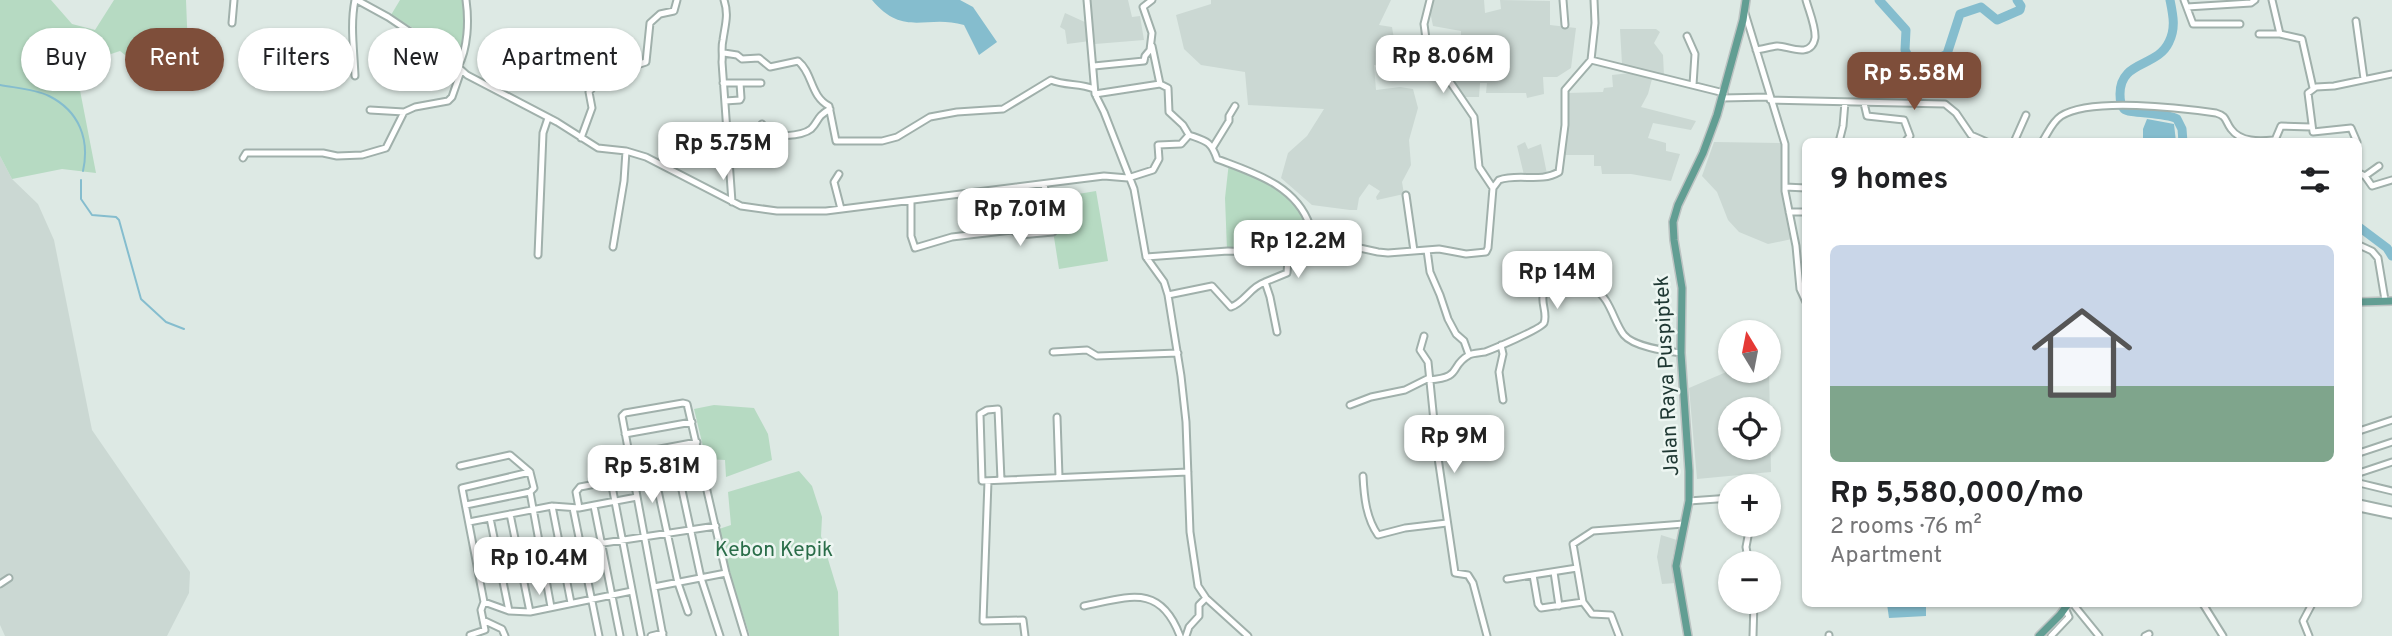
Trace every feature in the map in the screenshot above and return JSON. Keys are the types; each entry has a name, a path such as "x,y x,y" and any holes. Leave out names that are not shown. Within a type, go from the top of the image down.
{"main road":[{"name":"Jalan Raya Puspiptek","path":"1688,636 1676,566 1689,501 1681,353 1682,288 1673,222 1678,205 1706,146 1723,95 1746,0"},
{"path":"2362,302 2388,300"},
{"path":"2040,636 2050,634 2068,607"}],"street":[{"path":"232,23 234,0"},
{"path":"355,76 351,22 356,0 403,28"},
{"path":"463,52 468,17 466,0"},
{"path":"581,138 592,108 589,92 602,75 646,62 650,23 660,14 674,11 677,0"},
{"path":"724,0 728,21 723,38 722,62 732,202"},
{"path":"1087,0 1094,92 1138,205 1146,257 1164,282 1168,295 1186,422 1195,570 1199,586 1206,598 1248,636"},
{"path":"1094,66 1144,61 1152,33 1143,7 1153,0"},
{"path":"1430,0 1424,24 1426,39 1423,54 1443,71 1474,117 1479,167 1493,188"},
{"path":"1563,0 1565,24"},
{"path":"724,53 742,58 759,58 769,67 798,61 804,66 820,102 830,106 836,141 866,142 897,137 930,117 1003,109 1051,80 1062,85 1085,85 1094,92 1160,84 1168,88 1169,112 1189,135 1200,137 1213,147 1217,159 1262,176 1292,195 1310,226 1332,242 1388,253 1439,249 1482,254 1488,251 1493,188 1499,180 1507,177 1543,178 1559,172 1565,125 1565,89 1591,60 1594,0"},
{"path":"1756,50 1781,46 1793,51 1812,44 1815,36 1806,0"},
{"path":"2184,0 2195,25 2240,24"},
{"path":"2187,7 2251,3 2255,0"},
{"path":"2272,0 2280,34"},
{"path":"1745,13 1785,144 1785,187 1802,282"},
{"path":"2356,21 2364,79"},
{"path":"2259,34 2280,34 2301,39 2313,88"},
{"path":"1686,36 1695,54 1693,85"},
{"path":"1151,44 1160,84"},
{"path":"1591,60 1723,95 1864,103 1945,104 1956,113 1971,135 1978,138"},
{"path":"463,71 598,148 626,151 646,157 741,206 777,211 841,209 911,202 1104,176 1128,178 1153,170 1158,159 1158,145 1181,144 1189,135"},
{"path":"2315,138 2308,93 2313,88 2392,74"},
{"path":"723,83 761,83"},
{"path":"725,101 740,100 740,83"},
{"path":"370,110 404,112 415,107 448,101 454,91"},
{"path":"1840,138 1845,102"},
{"path":"1864,103 1867,116 1904,120 1910,135 1908,138"},
{"path":"2044,138 2055,121 2065,114 2116,105 2216,113 2225,117 2237,135 2244,138"},
{"path":"1213,147 1235,106"},
{"path":"761,134 775,138 804,133 812,128 821,114 830,109"},
{"path":"243,158 246,153 323,153 337,156 377,152 386,148 404,112"},
{"path":"2016,138 2026,115"},
{"path":"538,255 543,133 548,118"},
{"path":"727,134 747,135 755,139 761,134 762,124"},
{"path":"2276,138 2281,126 2312,129 2351,128 2355,138"},
{"path":"613,247 626,151"},
{"path":"2379,166 2362,175 2372,186 2392,180"},
{"path":"839,174 834,182 841,209"},
{"path":"911,202 911,236 915,248 951,237 980,236 1013,230 1020,235 1052,232 1044,184"},
{"path":"1785,187 1802,188"},
{"path":"1406,195 1414,251"},
{"path":"1789,212 1802,212"},
{"path":"1146,257 1228,251 1264,254 1280,251 1310,226"},
{"path":"1168,295 1205,285 1212,286 1231,307 1239,304 1256,285 1287,273 1289,246"},
{"path":"1796,246 1802,246"},
{"path":"2362,247 2378,258 2388,300"},
{"path":"1427,250 1432,279 1438,288 1448,320 1464,341 1469,355"},
{"path":"1265,282 1277,332"},
{"path":"1350,405 1371,397 1405,390 1429,379 1453,375 1469,355 1488,351 1542,325 1545,319 1543,297 1547,288 1586,287 1600,293 1628,338 1660,350 1681,353"},
{"path":"1424,336 1420,349 1428,362 1455,573 1468,575 1473,583 1487,636"},
{"path":"1501,345 1503,354 1499,372 1503,400"},
{"path":"1053,352 1087,350 1097,356 1178,353"},
{"path":"651,636 663,635 622,419 625,413 683,403 687,404 692,422 726,573 745,636"},
{"path":"1001,480 998,409 987,410 980,414 982,481 1188,472"},
{"path":"1057,417 1059,477"},
{"path":"2362,430 2392,420"},
{"path":"625,434 692,422"},
{"path":"628,455 697,442"},
{"path":"2362,452 2392,442"},
{"path":"460,466 510,455 530,472 534,488 530,492 466,505"},
{"path":"2362,472 2392,462"},
{"path":"600,636 580,548 576,508 578,488 654,471 701,464"},
{"path":"677,467 701,578 720,636"},
{"path":"654,471 678,583 688,612"},
{"path":"470,635 483,632 481,610 484,602 462,490 467,486 530,472"},
{"path":"1363,476 1364,500 1378,535 1447,523"},
{"path":"611,481 641,636"},
{"path":"988,481 983,621 1023,620 1024,636"},
{"path":"2362,484 2384,489 2392,488"},
{"path":"530,492 551,607"},
{"path":"469,522 552,506 576,508 637,497"},
{"path":"1689,501 1718,499"},
{"path":"552,506 571,603"},
{"path":"594,506 620,636"},
{"path":"2362,507 2392,512"},
{"path":"510,514 530,612"},
{"path":"490,518 509,611"},
{"path":"1619,636 1611,615 1592,614 1583,602 1573,544 1593,531 1684,524"},
{"path":"478,562 716,526"},
{"path":"1507,579 1577,568"},
{"path":"1554,572 1559,606"},
{"path":"654,587 726,573"},
{"path":"1533,575 1539,607 1583,602"},
{"path":"0,584 9,578"},
{"path":"484,602 509,611 530,612 632,591"},
{"path":"1084,606 1135,596 1144,597 1167,611 1180,636"},
{"path":"1186,636 1199,616 1199,605 1206,598"},
{"path":"2071,607 2099,636"},
{"path":"2205,607 2223,636"},
{"path":"2300,636 2308,634 2303,621 2310,607"},
{"path":"1753,636 1754,614"},
{"path":"483,620 502,629 505,636"}],"shaded area":[{"path":"1090,0 1128,0 1132,17 1140,16 1144,40 1095,44"},
{"path":"1211,0 1391,0 1379,25 1392,27 1395,45 1402,53 1399,66 1374,65 1376,90 1400,87 1413,89 1418,108 1409,140 1411,165 1402,182 1404,194 1377,200 1380,191 1369,184 1359,198 1357,210 1350,210 1312,205 1281,178 1288,153 1307,136 1324,109 1248,105 1245,72 1201,65 1184,49 1176,15 1211,4"},
{"path":"1432,0 1484,0 1485,13 1501,9 1500,0 1550,1 1550,25 1576,28 1571,68 1557,77 1543,77 1544,94 1527,98 1526,93 1486,93 1487,83 1480,83 1479,97 1463,97 1449,77 1458,72 1459,61 1480,63 1481,54 1461,44 1461,31 1433,26 1430,11"},
{"path":"1065,13 1087,23 1090,41 1067,44 1065,30 1060,27"},
{"path":"1620,29 1656,29 1660,32 1654,43 1663,55 1664,76 1622,64"},
{"path":"1630,73 1652,79 1641,107 1696,121 1691,130 1653,123 1648,138 1666,143 1666,151 1680,154 1671,181 1631,174 1602,174 1601,166 1594,166 1594,155 1565,155 1567,93 1603,92 1604,88 1613,87 1612,75"},
{"path":"1525,142 1528,149 1541,144 1547,174 1524,175 1517,146"},
{"path":"1714,142 1783,143 1792,239 1768,244 1739,232 1728,220 1717,192 1702,176"},
{"path":"0,156 12,179 38,204 54,240 92,430 190,572 189,593 167,636 5,636 0,625"},
{"path":"1718,376 1718,383 1769,383 1770,397 1718,397 1718,460 1771,460 1771,472 1718,474 1718,477 1697,479 1689,388"},
{"path":"1661,535 1677,540 1672,559 1676,583 1662,584 1657,557"}],"green space":[{"path":"0,0 51,0 72,24 87,28 21,28 21,91 80,91 96,173 62,169 12,179 0,156"},
{"path":"114,0 186,0 187,28 125,28 125,55 120,51 111,54 111,28 96,28"},
{"path":"400,0 463,0 464,23 463,39 463,28 413,28 391,15"},
{"path":"1229,162 1265,175 1300,200 1309,221 1294,241 1263,251 1227,250 1225,198"},
{"path":"1096,191 1108,261 1059,269 1048,199"},
{"path":"714,405 754,408 768,434 772,460 726,477 725,460 706,459 694,409"},
{"name":"Kebon Kepik","path":"799,471 812,486 822,517 821,536 838,592 839,636 750,636 729,572 719,529 731,525 728,492"}],"water":[{"path":"872,0 960,0 973,7 997,42 979,55 964,25 950,22 905,22 884,12"},
{"path":"2147,119 2174,124 2176,138 2143,138"},
{"path":"1887,607 1926,607 1926,616 1889,618"}],"waterway":[{"path":"1879,0 1906,30 1905,50 1909,58 1933,61 1947,54 1960,14 1981,7 1997,20 2020,10 2021,6 2017,0"},
{"path":"2170,0 2173,27 2169,42 2156,56 2126,75 2120,98 2127,111 2177,119 2183,138"},
{"path":"0,85 44,94 68,110 75,118 83,137 83,171"},
{"path":"81,180 81,199 92,215 116,217 119,220 141,299 166,322 184,329"},
{"path":"2362,229 2387,248 2392,256"}]}
